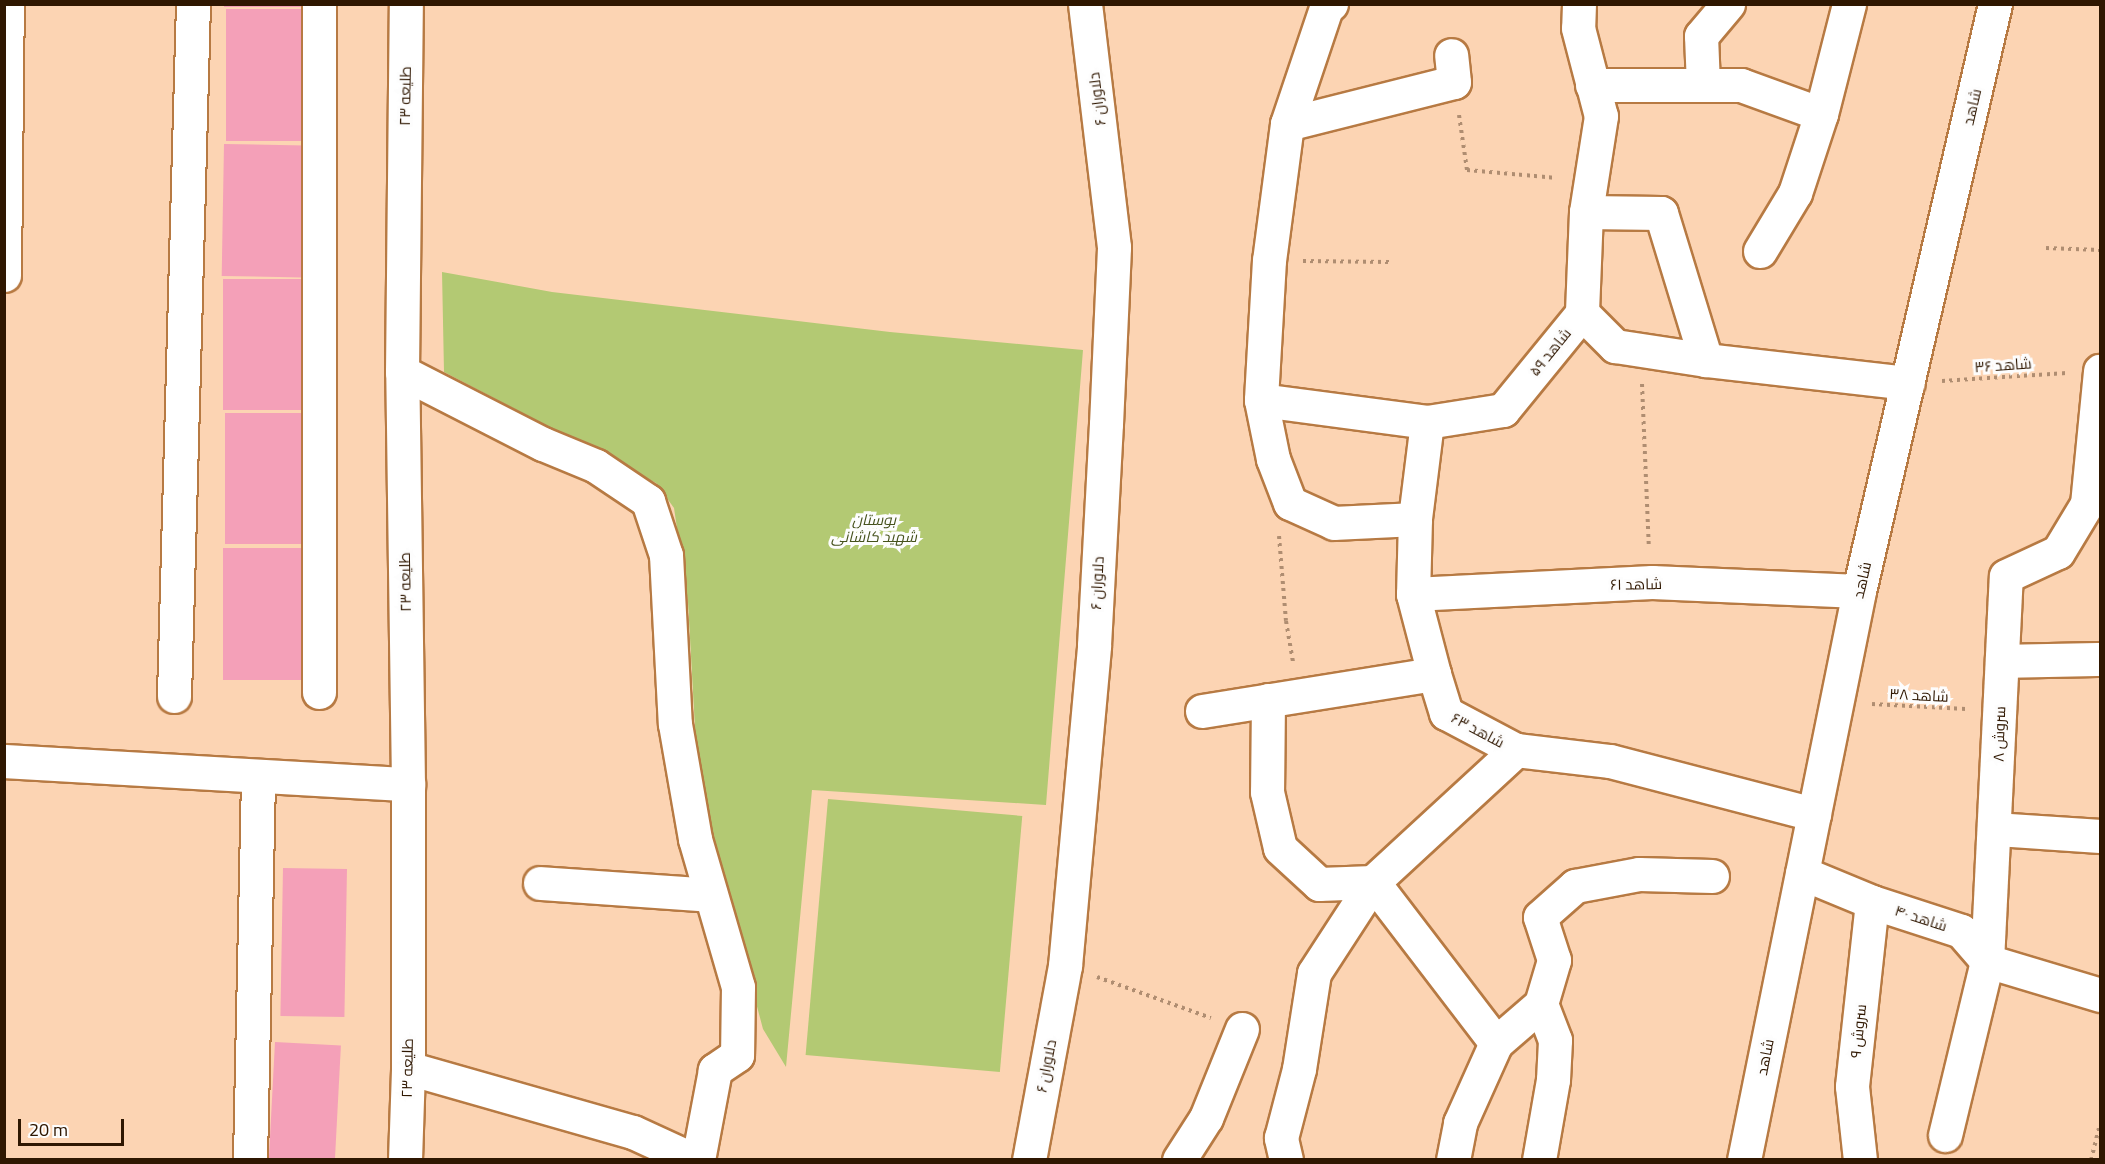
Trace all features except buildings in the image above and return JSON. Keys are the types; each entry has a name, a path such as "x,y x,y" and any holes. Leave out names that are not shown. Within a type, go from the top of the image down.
{"street":[{"path":"4,275 7,4"},
{"path":"174,696 193,4"},
{"path":"319,4 319,692"},
{"name":"طلیعه ۲۳","path":"405,1160 408,1068 408,784 402,372 406,4"},
{"name":"دلاوران ۶","path":"1029,1160 1065,966 1094,645 1114,248 1085,4"},
{"path":"1331,4 1326,8 1287,124 1269,260 1261,400 1273,459 1290,503 1334,523 1415,519"},
{"path":"1579,4 1578,28 1601,116 1588,196 1582,313"},
{"path":"1703,85 1701,36 1728,4"},
{"path":"1760,251 1795,193 1821,114 1849,4"},
{"name":"شاهد","path":"1744,1160 1859,591 1995,4"},
{"path":"1287,124 1453,68"},
{"path":"1592,85 1741,85 1821,114"},
{"path":"1588,196 1660,213 1706,360"},
{"name":"شاهد ۵۹","path":"1261,400 1427,422 1503,410 1582,313 1616,346 1706,360 1908,383"},
{"name":"سروش ۸","path":"1945,1135 1987,961 2006,576 2058,552 2094,505 2100,371"},
{"path":"402,372 543,444 596,466 648,501 666,555 675,724 695,839 738,987 737,1055 715,1070 696,1160 633,1132 408,1068"},
{"name":"شاهد ۶۳","path":"1427,422 1415,519 1413,594 1446,713 1516,750 1610,761 1814,814"},
{"name":"شاهد ۶۱","path":"1413,594 1652,582 1859,591"},
{"path":"2002,661 2100,659"},
{"path":"1202,711 1434,674"},
{"path":"1284,698 1267,792 1280,848 1319,884 1373,882"},
{"path":"1286,1160 1281,1138 1299,1069 1314,973 1373,882 1516,750"},
{"path":"4,761 408,784"},
{"path":"250,1160 258,776"},
{"path":"1995,830 2100,836"},
{"name":"شاهد ۴۰","path":"1802,873 1872,902 1961,931 1987,961"},
{"path":"1453,1160 1460,1123 1496,1043 1541,1004 1554,960 1540,917 1575,886 1639,874 1712,876"},
{"path":"1373,882 1496,1043"},
{"path":"540,883 711,895"},
{"name":"سروش ۹","path":"1860,1160 1852,1086 1872,902"},
{"path":"1987,961 2100,995"},
{"path":"1539,1160 1553,1080 1555,1040 1541,1004"},
{"path":"1179,1160 1206,1118 1242,1029"}],"path":[{"path":"1453,68 1467,170 1588,196"},
{"path":"2046,248 2100,250"},
{"path":"1269,260 1389,262"},
{"path":"1641,351 1645,497 1652,582"},
{"name":"شاهد ۳۶","path":"1908,383 2100,371"},
{"path":"1284,698 1286,621 1278,540 1290,503"},
{"name":"شاهد ۳۸","path":"1836,703 2000,711"},
{"path":"1065,966 1242,1029"},
{"path":"2091,1160 2100,1125"}],"green space":[{"name":"بوستان شهید کاشانی","path":"442,272 552,292 890,332 1083,350 1046,805 812,790 786,1067 763,1029 722,875 697,764 688,602 674,508 656,483 444,372"},
{"path":"828,799 1022,816 1000,1072 806,1055"}]}
